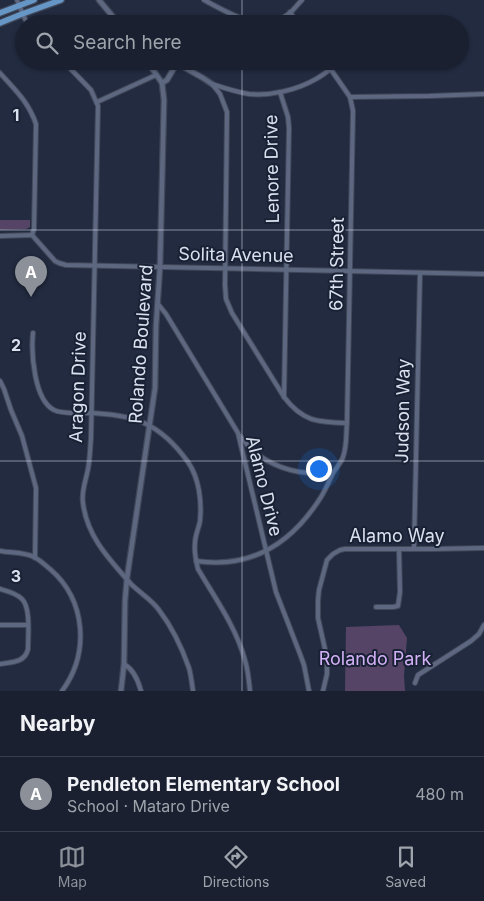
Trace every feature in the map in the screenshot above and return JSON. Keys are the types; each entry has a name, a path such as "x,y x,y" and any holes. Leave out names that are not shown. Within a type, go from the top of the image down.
{"main road":[{"path":"0,13 18,2 34,0"},
{"path":"22,14 60,0"},
{"path":"0,23 15,17"}],"street":[{"path":"98,0 110,15"},
{"path":"204,0 232,15"},
{"path":"285,15 302,0"},
{"path":"18,2 22,14"},
{"path":"72,70 91,90 97,102 156,75"},
{"path":"153,70 162,83 167,80 171,70"},
{"path":"189,70 212,84 250,94 260,94 280,92 294,88 308,83 328,70"},
{"name":"67th Street","path":"196,562 230,562 246,559 266,551 287,536 308,515 322,495 344,451 347,423 353,111 350,97 331,70"},
{"path":"0,74 27,103 36,124 34,229 32,235 0,236"},
{"name":"Rolando Boulevard","path":"121,691 124,664 127,578 155,388 164,100 162,83"},
{"path":"212,84 220,94 227,112 224,269 226,299 232,313 292,407 302,416 321,422 347,423"},
{"name":"Lenore Drive","path":"280,92 288,117 289,128 284,397"},
{"path":"350,97 484,94"},
{"name":"Aragon Drive","path":"97,102 92,438 88,469 82,493 82,503 88,523 99,547 112,564 159,610 178,641 190,670 193,691"},
{"name":"Solita Avenue","path":"32,235 59,263 66,265 484,274"},
{"name":"Judson Way","path":"414,549 420,274"},
{"name":"Alamo Drive","path":"157,303 166,314 238,433 277,596 304,665 309,691"},
{"path":"33,333 33,363 37,381 42,397 51,409 58,412 121,415 149,424 178,448 188,463 199,493 199,523 195,542 196,562 198,569 229,621 240,644 247,665 250,691"},
{"path":"0,381 22,436 36,488 35,558"},
{"path":"238,433 258,455 280,467 303,473 319,474 333,472"},
{"name":"Alamo Way","path":"323,691 327,674 327,658 318,618 318,600 327,560 333,554 345,549 484,548"},
{"path":"376,607 398,606 400,592 399,549"},
{"path":"0,551 26,554 35,558 52,571 70,594 81,631 79,654 72,676 62,691"},
{"path":"0,589 13,593 23,600 27,607 28,615 28,649 25,657 22,660 0,664"},
{"path":"0,625 28,625"},
{"path":"415,683 418,675 471,641 479,634 484,625"},
{"path":"124,664 135,674 141,691"}],"green space":[{"path":"0,220 30,220 30,227 26,229 0,230"},
{"name":"Rolando Park","path":"399,625 407,638 404,676 405,691 345,691 346,627"}],"place":[{"name":"Pendleton Elementary School","path":"31,297"}]}
